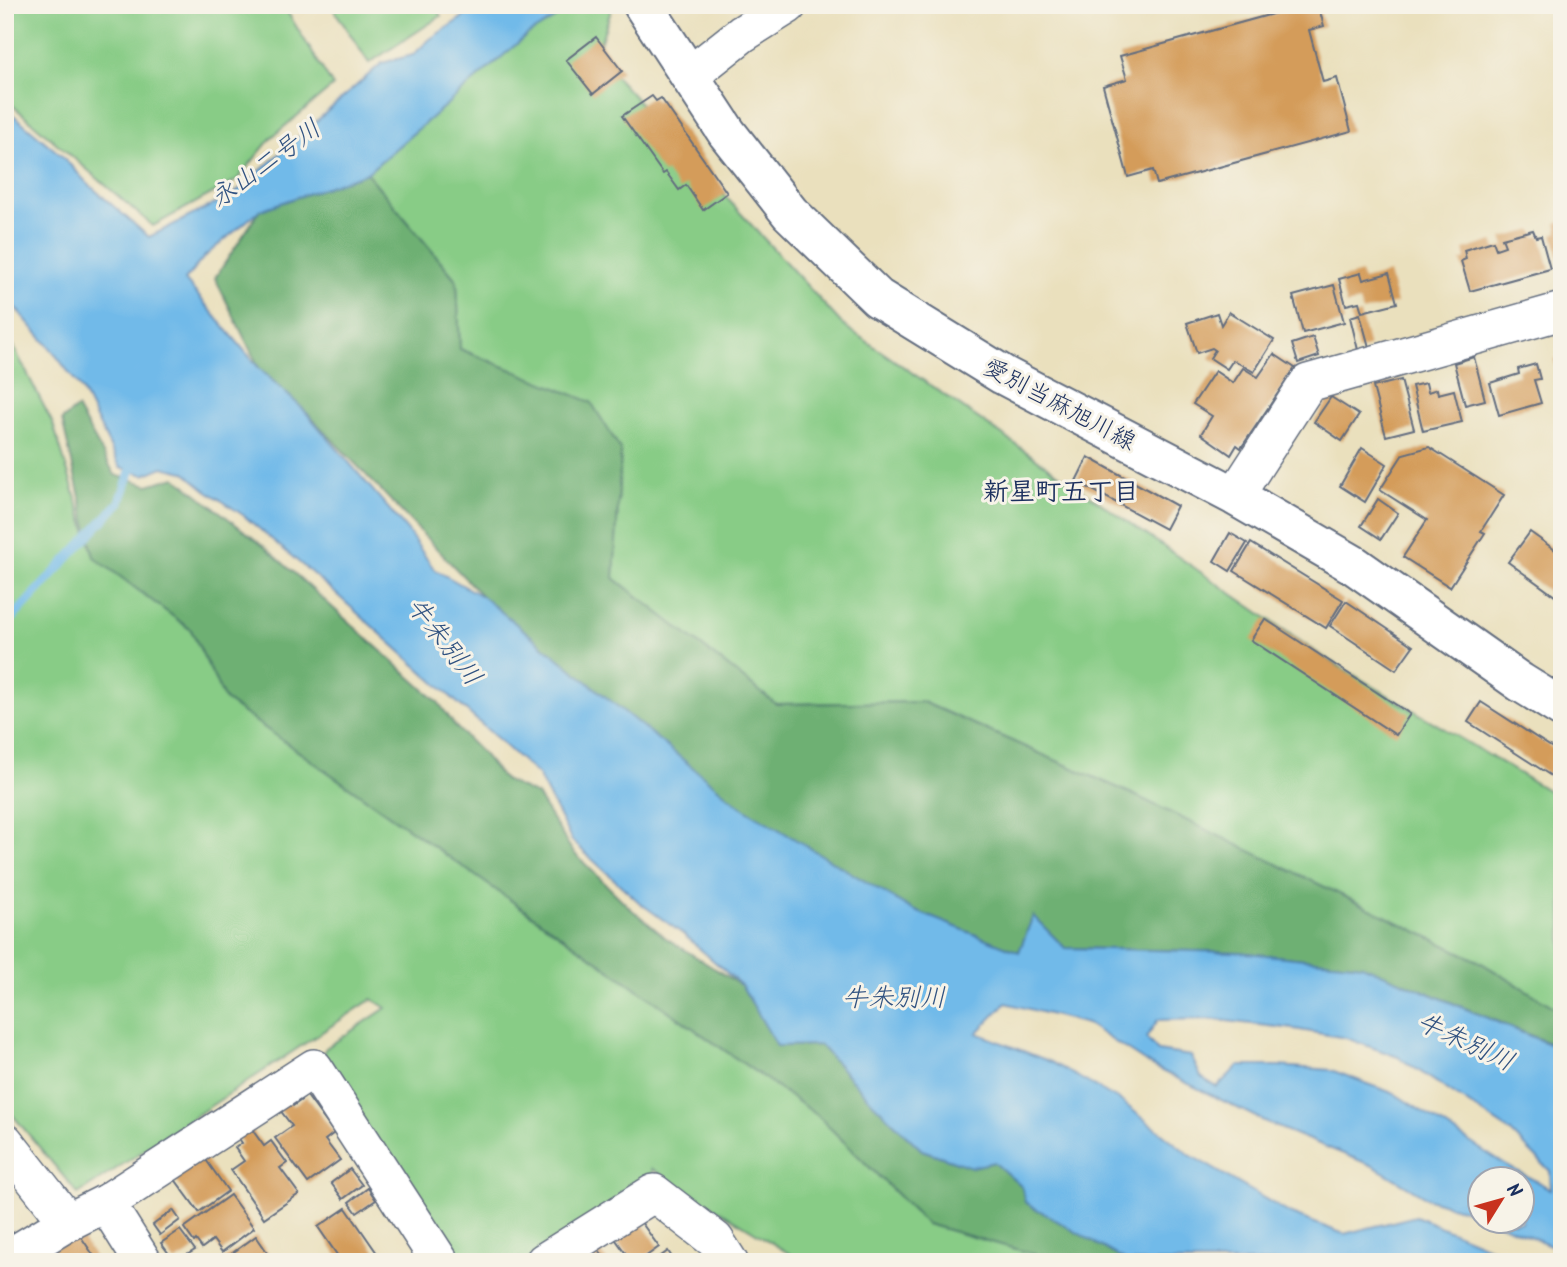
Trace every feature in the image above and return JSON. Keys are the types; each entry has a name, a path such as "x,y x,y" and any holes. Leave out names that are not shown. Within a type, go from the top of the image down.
{"main road":[{"name":"愛別当麻旭川線","path":"645,9 727,134 790,213 878,298 1003,375 1235,496 1354,565 1520,682 1562,708"}],"street":[{"path":"689,76 742,34 788,5"},
{"path":"1235,496 1308,383 1562,311"},
{"path":"5,1259 106,1203 314,1068 440,1262"},
{"path":"5,1142 68,1222"},
{"path":"544,1262 653,1193 715,1240 729,1262"},
{"path":"106,1203 144,1262"}],"green space":[{"path":"5,5 283,5 333,86 272,137 237,180 153,226 5,99"},
{"path":"331,5 434,5 441,16 369,63"},
{"path":"588,5 613,5 596,55 843,325 1319,654 1562,799 1562,1012 1478,961 1132,794 923,702 776,704 614,578 621,450 590,402 460,349 457,281 367,173 527,35 569,10"},
{"path":"367,173 457,281 460,349 591,402 621,450 614,578 776,704 923,702 1132,794 1478,961 1562,1012 1562,1051 1556,1046 1362,965 1237,952 1065,948 1033,916 1019,952 913,910 739,806 483,597 303,409 259,368 215,278 260,210"},
{"path":"5,330 53,424 94,556 191,630 225,700 817,1115 927,1224 1062,1262 803,1262 652,1169 654,1193 544,1262 440,1262 314,1068 326,1048 386,1008 372,999 78,1194 5,1106"},
{"path":"77,408 115,475 148,485 175,477 265,547 438,702 456,727 504,780 537,795 573,852 631,909 666,938 742,986 777,1046 820,1045 873,1103 922,1150 972,1167 994,1162 1022,1187 1025,1202 1128,1262 1062,1262 927,1224 817,1115 225,700 191,630 94,557 62,420"}],"water":[{"name":"牛朱別川","path":"481,5 588,5 569,10 527,35 367,173 260,210 204,257 185,280 259,368 303,409 407,530 434,569 483,597 740,806 913,910 1019,952 1033,916 1065,948 1237,952 1362,965 1556,1047 1562,1051 1562,1250 1529,1236 1536,1236 1536,1181 1551,1189 1550,1171 1511,1132 1398,1057 1346,1038 1210,1019 1158,1020 1146,1038 1158,1051 1191,1056 1201,1077 1217,1087 1238,1066 1278,1066 1331,1070 1395,1094 1507,1166 1466,1166 1466,1211 1429,1199 1373,1166 1270,1124 1152,1066 1087,1024 1006,1003 977,1033 1051,1062 1121,1101 1190,1155 1291,1214 1344,1234 1416,1216 1512,1257 1511,1262 1128,1262 1025,1202 1022,1187 994,1162 972,1167 922,1150 873,1103 820,1045 777,1046 742,986 683,934 640,903 572,841 538,775 334,592 243,515 184,472 163,467 144,475 120,467 82,390 5,296 5,108 62,156 87,183 149,237 234,194 382,63 413,55 430,39"}],"building":[{"path":"1305,5 1318,5 1324,26 1309,30 1323,82 1337,78 1351,131 1157,184 1153,170 1128,177 1103,86 1127,79 1120,56"},
{"path":"596,37 622,71 593,94 566,60"},
{"path":"652,96 656,101 661,98 727,193 703,210 686,185 679,190 666,172 663,174 622,116"},
{"path":"1562,221 1561,264 1553,234 1558,232 1556,223"},
{"path":"1533,230 1536,237 1541,236 1550,269 1470,291 1461,261 1466,259 1464,250 1493,241 1496,249 1505,246 1502,238"},
{"path":"1361,273 1363,280 1389,273 1397,303 1362,312 1359,302 1346,305 1339,279"},
{"path":"1334,285 1344,322 1303,333 1293,296"},
{"path":"1229,312 1274,340 1254,372 1233,360 1227,369 1210,358 1215,350 1212,348 1197,353 1187,323 1217,313 1221,325"},
{"path":"1360,314 1369,347 1358,350 1350,317"},
{"path":"1313,337 1319,356 1298,363 1292,344"},
{"path":"1274,354 1295,368 1241,448 1237,445 1231,455 1201,434 1212,416 1193,404 1215,371 1233,383 1243,368 1258,377"},
{"path":"1474,357 1485,400 1465,405 1454,363"},
{"path":"1562,358 1562,384 1561,384 1554,359"},
{"path":"1536,364 1540,379 1534,380 1541,403 1499,415 1490,383 1519,374 1518,369"},
{"path":"1401,380 1414,429 1386,436 1373,387"},
{"path":"1426,383 1428,392 1437,389 1438,394 1454,390 1462,422 1423,431 1412,386"},
{"path":"1331,397 1359,415 1342,441 1314,422"},
{"path":"1429,447 1504,495 1481,531 1485,533 1450,587 1403,557 1427,520 1380,490 1403,454"},
{"path":"1362,448 1387,464 1365,502 1340,486"},
{"path":"1088,457 1177,506 1165,529 1076,481"},
{"path":"1378,499 1398,513 1381,539 1361,526"},
{"path":"1530,532 1562,555 1562,595 1559,599 1508,562"},
{"path":"1230,533 1247,543 1230,571 1214,561"},
{"path":"1251,543 1343,600 1326,628 1234,571"},
{"path":"1346,601 1413,646 1396,670 1330,626"},
{"path":"1265,619 1410,714 1396,735 1251,640"},
{"path":"1481,702 1562,754 1562,783 1468,722"},
{"path":"307,1096 334,1133 325,1140 340,1160 308,1183 275,1138 292,1126 277,1106 287,1099 293,1106"},
{"path":"248,1124 264,1146 271,1141 287,1163 280,1168 299,1194 264,1218 231,1170 244,1161 235,1148 242,1143 235,1133"},
{"path":"204,1157 228,1191 199,1212 174,1178"},
{"path":"350,1169 362,1185 343,1199 331,1183"},
{"path":"368,1188 376,1200 357,1213 349,1202"},
{"path":"230,1195 254,1228 222,1252 213,1240 202,1248 184,1228"},
{"path":"346,1208 379,1256 371,1262 342,1262 318,1227"},
{"path":"173,1210 180,1220 160,1235 153,1225"},
{"path":"636,1215 659,1247 638,1262 632,1262 611,1233"},
{"path":"180,1230 195,1250 175,1262 161,1243"},
{"path":"77,1231 98,1262 50,1262 45,1253"},
{"path":"256,1236 274,1262 220,1262"},
{"path":"590,1238 608,1262 570,1262"},
{"path":"668,1251 675,1262 653,1262"}],"waterway":[{"path":"5,626 120,502 132,467 130,462"}],"district":[{"name":"新星町五丁目","path":"1061,491"}],"water label":[{"name":"永山二号川","path":"265,163"}]}
